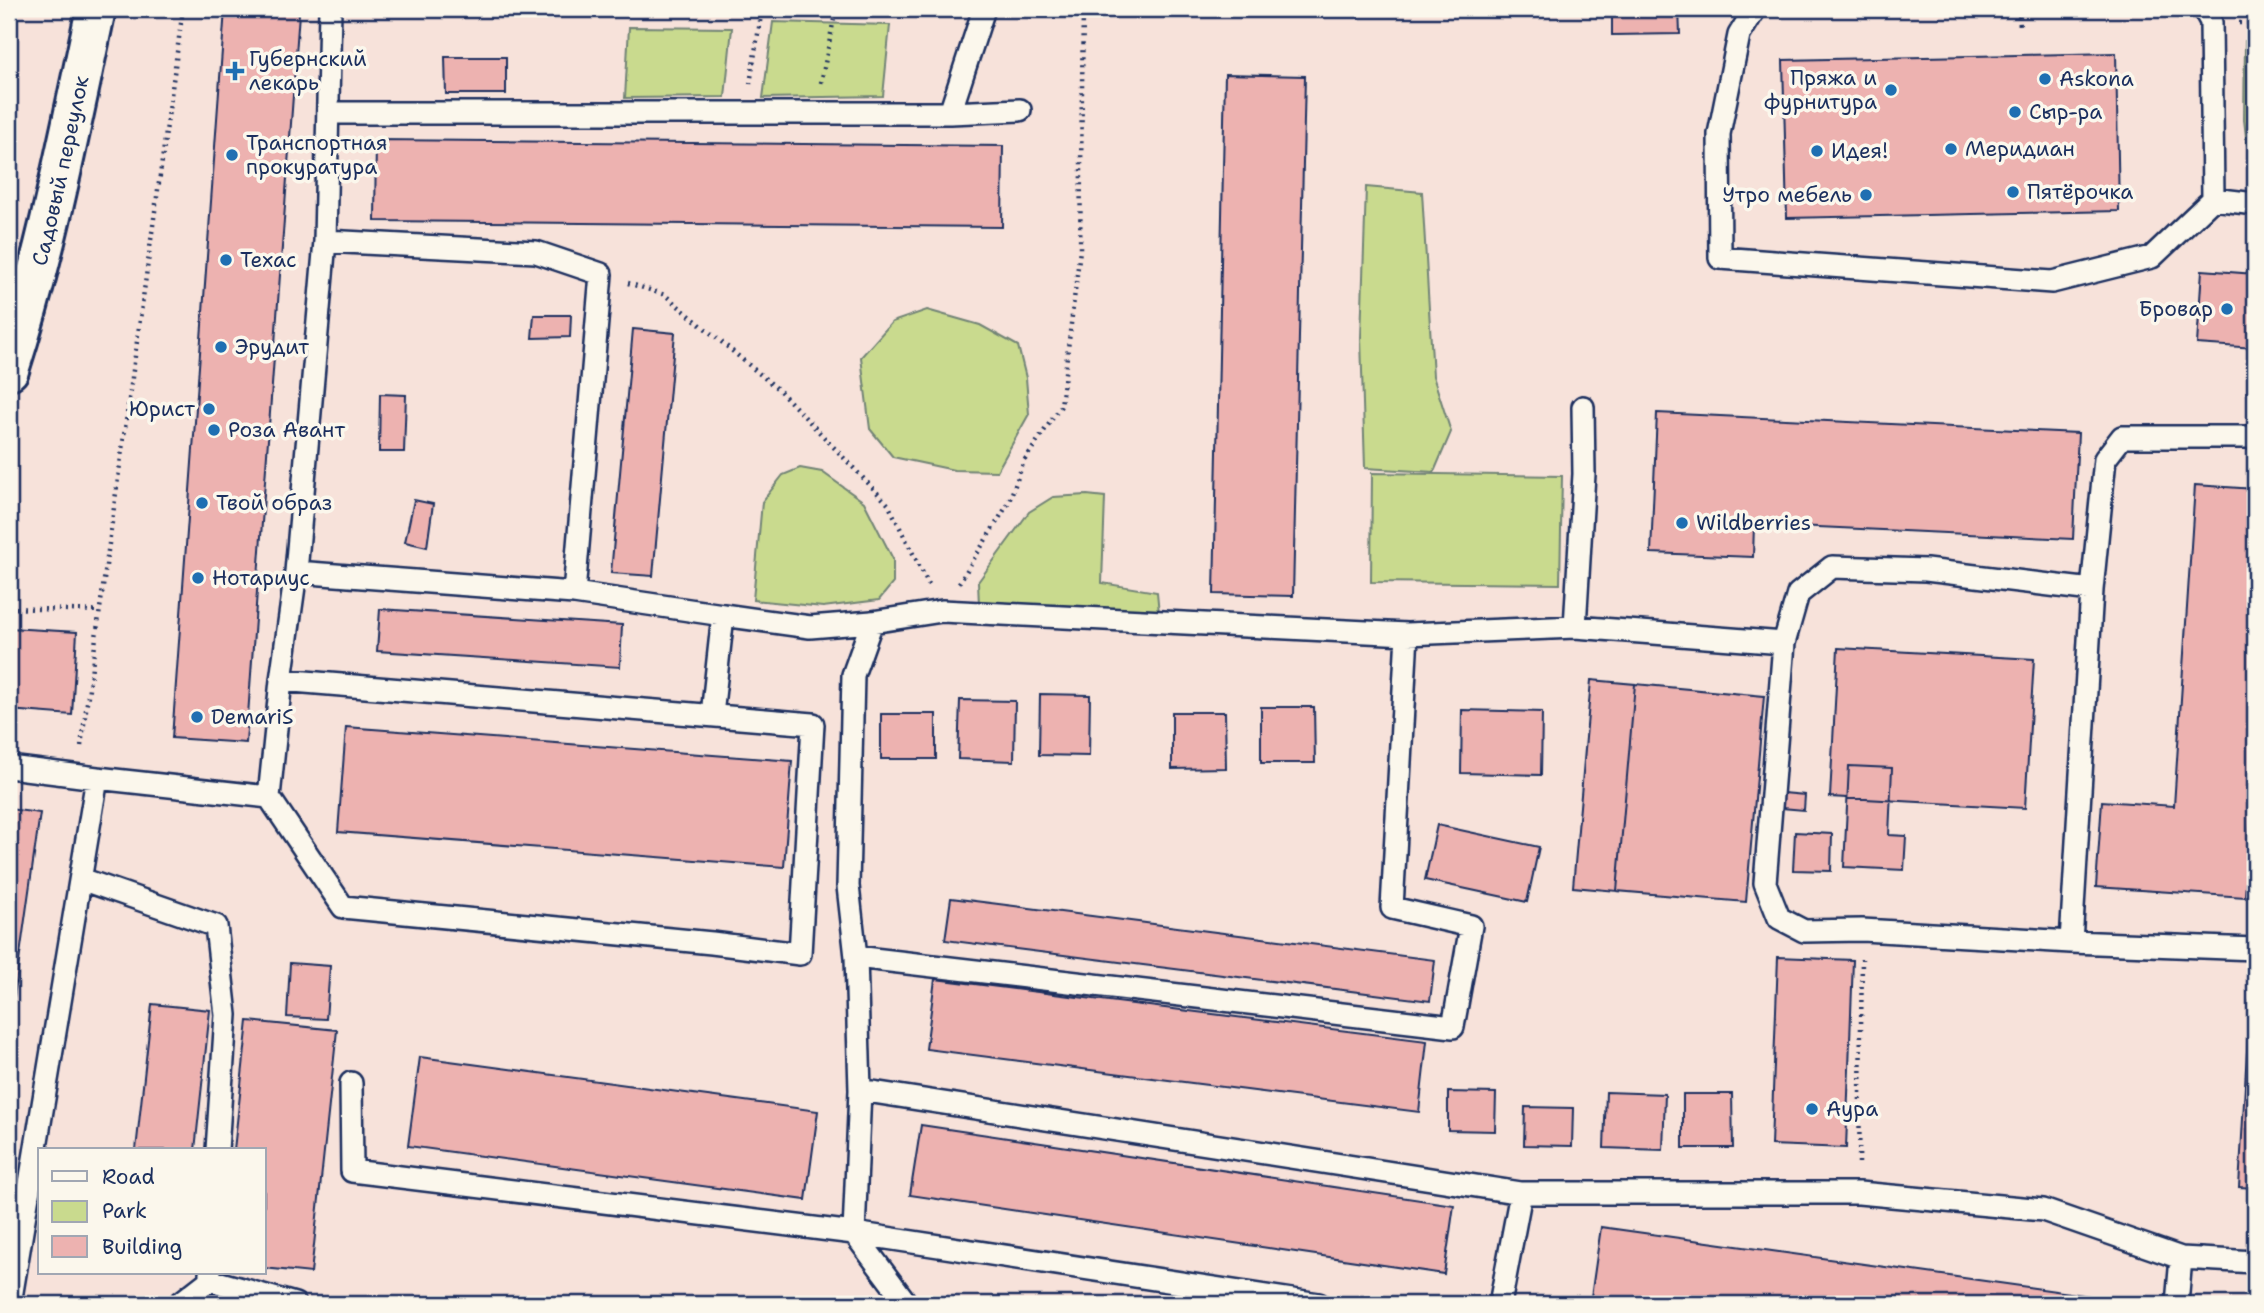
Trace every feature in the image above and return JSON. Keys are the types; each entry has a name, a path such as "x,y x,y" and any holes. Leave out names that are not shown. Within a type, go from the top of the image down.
{"street":[{"name":"Садовый переулок","path":"9,370 18,313 56,194 96,9"}],"lane":[{"path":"281,680 813,724 800,954 343,907 269,797 281,680 296,572 325,241 330,9"},
{"path":"950,113 984,9"},
{"path":"1755,9 1739,35 1718,134 1720,258 2052,282 2152,257 2213,199 2211,22 2204,9"},
{"path":"328,113 950,113 1020,110"},
{"path":"2213,199 2255,204"},
{"path":"325,241 536,252 601,274 574,593"},
{"path":"1575,627 1584,474 1583,407"},
{"path":"2071,942 2092,590 2105,459 2122,437 2255,437"},
{"path":"2092,590 1926,570 1832,567 1798,594 1784,643 1766,883 1779,918 1804,931 1862,930 2255,949"},
{"path":"296,572 574,593 810,627 872,622 942,611 1407,634 1575,627 1784,643"},
{"path":"712,715 723,615"},
{"path":"872,622 853,675 848,886 856,957 860,1090 854,1233 907,1304"},
{"path":"856,957 1453,1027 1471,926 1392,908 1407,634"},
{"path":"9,766 269,797"},
{"path":"10,1304 81,879 87,777"},
{"path":"81,879 216,926 226,1015 217,1148"},
{"path":"351,1083 352,1171 854,1233 1319,1304"},
{"path":"860,1090 1521,1193 1859,1193 2043,1210 2180,1258 2255,1262"},
{"path":"1500,1304 1521,1193"},
{"path":"2177,1304 2180,1258"},
{"path":"179,1304 210,1276 295,1304"}],"path":[{"path":"87,777 100,611 183,9"},
{"path":"745,113 762,9"},
{"path":"814,113 836,9"},
{"path":"942,611 1008,504 1024,461 1061,406 1080,250 1083,9"},
{"path":"2019,9 2020,28"},
{"path":"601,274 665,295 779,390 888,504 942,611"},
{"path":"9,608 100,611"},
{"path":"1859,1193 1862,930"}],"green space":[{"path":"773,22 890,25 883,96 763,98"},
{"path":"629,27 732,28 725,97 625,98"},
{"path":"2245,41 2255,41 2255,147 2247,144 2244,120"},
{"path":"1366,187 1422,192 1433,376 1451,432 1434,472 1365,468 1361,338"},
{"path":"927,310 980,325 1018,346 1026,378 1029,414 997,471 954,470 893,457 870,429 861,357 892,322"},
{"path":"800,468 822,472 864,502 893,559 893,583 879,600 823,607 753,600 762,502 783,475"},
{"path":"1372,473 1562,476 1560,584 1371,582"},
{"path":"1053,497 1105,497 1102,583 1157,592 1159,613 979,605 978,582 1029,512"}],"building":[{"path":"225,9 299,13 246,743 172,738"},
{"path":"1612,9 1679,9 1680,34 1612,35"},
{"name":"Меридиан","path":"2116,53 2119,211 1787,218 1783,60"},
{"path":"445,57 506,57 506,94 446,94"},
{"path":"1225,74 1305,76 1293,596 1214,594"},
{"path":"376,140 1003,146 1002,227 375,221"},
{"name":"Бровар","path":"2202,270 2255,274 2255,348 2197,344"},
{"path":"534,315 571,315 570,337 532,338"},
{"path":"633,329 675,333 653,576 611,573"},
{"path":"380,394 406,395 404,452 379,452"},
{"path":"1657,413 2078,433 2073,539 1754,524 1753,557 1651,553"},
{"path":"2195,485 2255,489 2255,750 2245,897 2096,887 2102,801 2174,806"},
{"path":"414,500 433,504 427,547 405,542"},
{"path":"380,609 622,625 620,667 377,651"},
{"path":"9,628 77,632 72,715 9,710"},
{"path":"1838,648 2034,659 2025,808 1830,797"},
{"path":"1591,680 1635,684 1617,891 1573,887"},
{"path":"1635,684 1764,696 1746,902 1617,891"},
{"path":"1040,694 1090,695 1089,756 1039,755"},
{"path":"960,700 1015,701 1014,761 958,759"},
{"path":"1261,707 1314,707 1315,763 1261,763"},
{"path":"1462,710 1542,712 1541,775 1461,773"},
{"path":"1172,712 1225,712 1226,768 1172,769"},
{"path":"881,714 936,714 936,759 881,759"},
{"path":"346,727 792,761 784,867 338,832"},
{"path":"1849,766 1892,768 1889,835 1906,836 1904,870 1844,867"},
{"path":"1783,793 1805,795 1804,810 1782,808"},
{"path":"9,809 40,813 9,1033"},
{"path":"1437,825 1539,847 1527,902 1425,880"},
{"path":"1795,832 1832,834 1831,871 1793,870"},
{"path":"951,898 1435,960 1430,1001 945,940"},
{"path":"1778,957 1853,960 1846,1148 1771,1145"},
{"path":"290,963 330,966 326,1019 287,1017"},
{"path":"935,979 1427,1041 1419,1112 926,1049"},
{"path":"2250,1000 2255,1000 2255,1188 2239,1187"},
{"path":"152,1004 210,1010 195,1148 136,1148"},
{"path":"248,1021 337,1030 311,1273 266,1268 266,1148 234,1148"},
{"path":"420,1057 818,1111 806,1200 408,1146"},
{"path":"1448,1092 1496,1093 1495,1131 1448,1130"},
{"path":"1606,1092 1665,1094 1663,1150 1604,1148"},
{"path":"1683,1094 1732,1094 1733,1148 1683,1148"},
{"path":"1525,1107 1573,1108 1572,1146 1524,1145"},
{"path":"921,1125 1454,1205 1444,1274 910,1195"},
{"path":"1601,1227 2134,1302 2134,1304 1590,1304"}],"place":[{"name":"Губернский лекарь","path":"235,71"},
{"name":"Askona","path":"2045,79"},
{"name":"Пряжа и фурнитура","path":"1891,90"},
{"name":"Сыр-ра","path":"2015,112"},
{"name":"Меридиан","path":"1951,149"},
{"name":"Идея!","path":"1817,151"},
{"name":"Транспортная прокуратура","path":"232,155"},
{"name":"Пятёрочка","path":"2013,192"},
{"name":"Утро мебель","path":"1866,195"},
{"name":"Техас","path":"226,260"},
{"name":"Бровар","path":"2227,309"},
{"name":"Эрудит","path":"221,347"},
{"name":"Юрист","path":"209,409"},
{"name":"Роза Авант","path":"214,430"},
{"name":"Твой образ","path":"202,503"},
{"name":"Wildberries","path":"1682,523"},
{"name":"Нотариус","path":"198,578"},
{"name":"DemariS","path":"197,717"},
{"name":"Аура","path":"1812,1109"}]}
